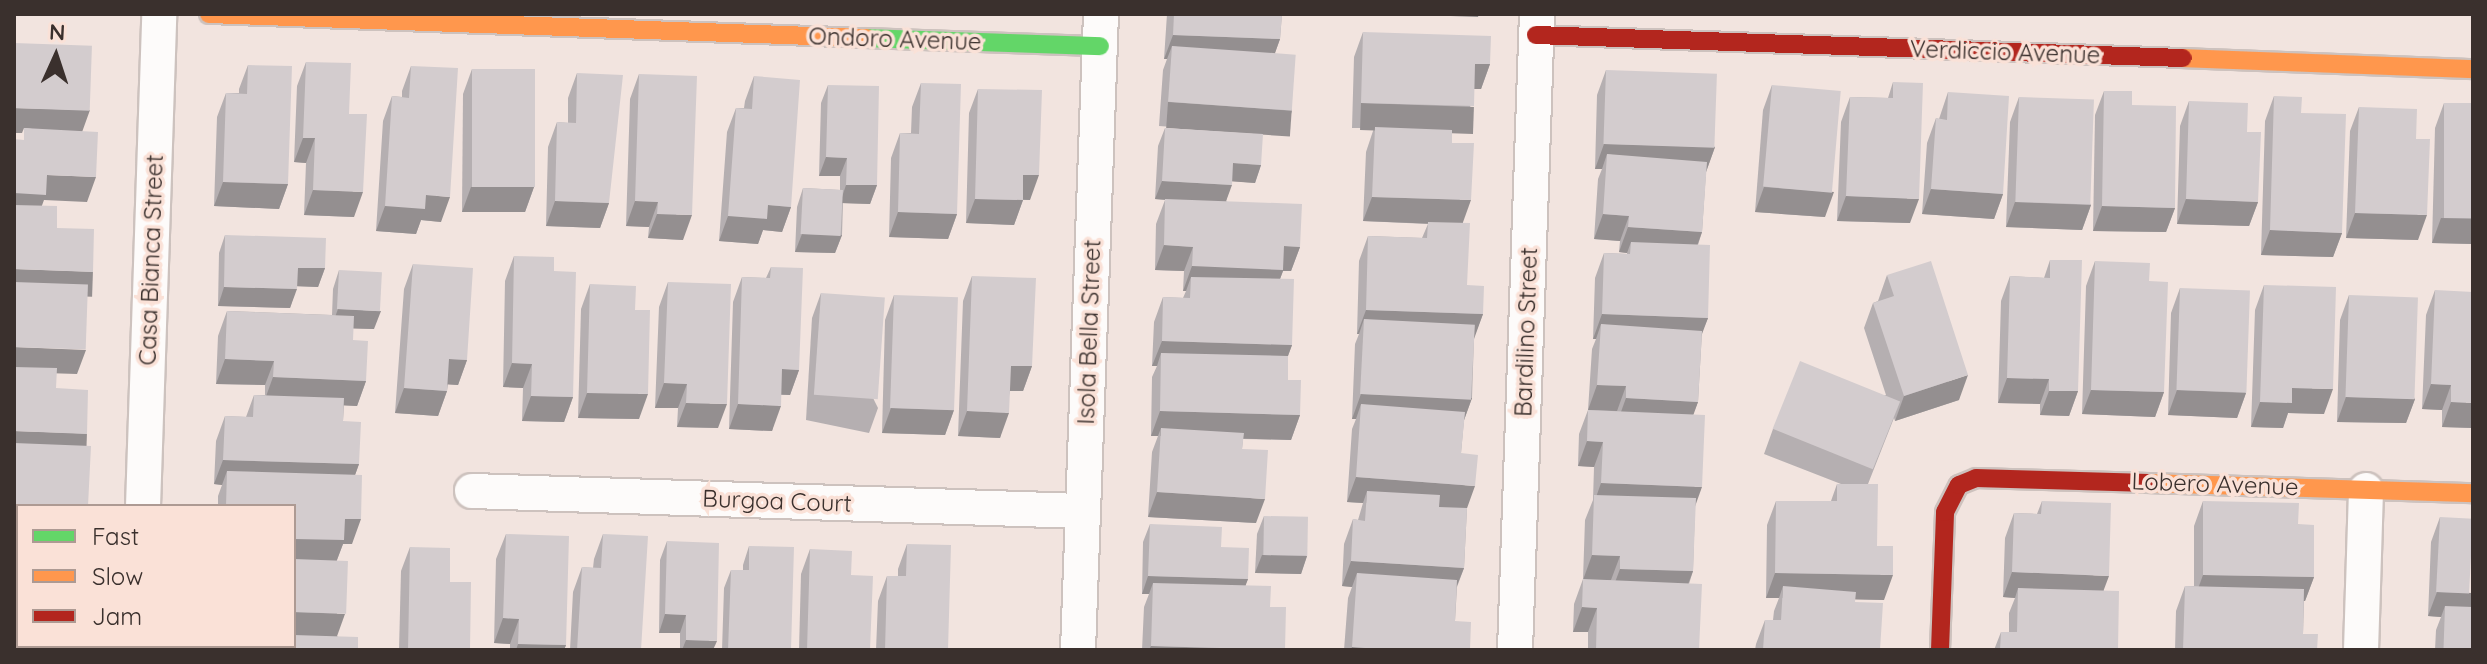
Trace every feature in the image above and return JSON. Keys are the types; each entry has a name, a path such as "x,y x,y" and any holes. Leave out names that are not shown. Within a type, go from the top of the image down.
{"street":[{"name":"Casa Bianca Street","path":"143,504 159,14"},
{"name":"Ondoro Avenue","path":"209,14 1101,30"},
{"name":"Verdiccio Avenue","path":"1536,25 2473,69"},
{"name":"Bardilino Street","path":"1515,650 1536,25"},
{"name":"Isola Bella Street","path":"1078,650 1101,30"},
{"name":"Lobero Avenue","path":"1940,650 1945,512 1959,485 1994,477 2473,493"},
{"path":"2361,650 2366,490"},
{"name":"Burgoa Court","path":"472,491 1082,511"}],"building":[{"path":"1174,14 1282,14 1280,39 1173,35"},
{"path":"1363,32 1491,36 1490,64 1475,64 1474,106 1361,103"},
{"path":"14,43 92,46 90,111 14,108"},
{"path":"1172,46 1296,55 1292,111 1168,102"},
{"path":"306,62 351,63 349,114 367,114 363,192 313,190 315,138 303,138"},
{"path":"248,65 292,66 288,184 223,182 226,93 247,94"},
{"path":"411,66 458,68 450,197 426,195 425,209 385,206 392,96 409,98"},
{"path":"472,69 535,69 535,187 472,187"},
{"path":"1606,70 1717,74 1714,148 1603,144"},
{"path":"577,73 623,75 609,203 555,201 557,122 576,123"},
{"path":"639,74 697,76 692,215 657,214 658,202 635,201"},
{"path":"754,76 800,80 791,207 768,205 767,219 728,216 736,108 752,109"},
{"path":"1893,82 1923,83 1919,199 1846,196 1850,97 1893,98"},
{"path":"921,83 961,84 957,214 898,212 900,133 919,134"},
{"path":"828,85 879,86 877,185 846,185 847,158 826,157"},
{"path":"1772,85 1841,91 1832,193 1763,187"},
{"path":"978,89 1042,90 1039,175 1023,175 1023,200 975,199"},
{"path":"2104,91 2132,91 2132,105 2176,106 2175,208 2102,206"},
{"path":"1948,92 2009,96 2003,194 1931,189 1936,118 1947,120"},
{"path":"2274,96 2302,97 2301,113 2346,114 2342,233 2270,230"},
{"path":"2019,97 2094,100 2090,205 2015,202"},
{"path":"2189,101 2248,103 2247,132 2261,132 2258,202 2186,199"},
{"path":"2444,103 2472,103 2472,218 2444,218"},
{"path":"2359,107 2417,109 2416,139 2430,139 2427,215 2355,213"},
{"path":"1375,127 1452,130 1452,143 1474,143 1471,200 1372,197"},
{"path":"24,128 98,132 96,177 47,175 46,195 14,193 14,139 24,140"},
{"path":"1165,128 1263,134 1261,165 1233,163 1232,185 1162,181"},
{"path":"1607,154 1707,162 1702,232 1628,227 1629,216 1603,214"},
{"path":"803,188 843,190 841,236 801,234"},
{"path":"1165,199 1302,204 1300,247 1284,246 1283,270 1192,266 1193,247 1164,245"},
{"path":"14,205 57,206 57,228 94,229 93,272 14,269"},
{"path":"1428,222 1470,223 1467,285 1484,286 1483,314 1366,310 1368,236 1427,238"},
{"path":"225,235 326,238 325,268 298,268 297,289 224,287"},
{"path":"1631,242 1710,245 1708,318 1602,314 1604,253 1630,254"},
{"path":"514,256 554,257 554,271 576,272 573,397 531,396 532,364 512,363"},
{"path":"2050,260 2082,260 2078,391 2049,391 2049,379 2007,378 2010,276 2050,278"},
{"path":"1931,261 1968,375 1904,396 1873,303 1894,296 1887,275"},
{"path":"2095,261 2150,263 2149,281 2168,282 2164,392 2091,390"},
{"path":"413,264 473,268 467,360 449,359 447,391 404,388"},
{"path":"771,267 803,268 799,370 782,369 781,406 738,404 742,277 770,278"},
{"path":"339,270 382,272 380,311 337,309"},
{"path":"972,276 1036,278 1032,366 1011,366 1009,413 967,411"},
{"path":"1191,277 1294,279 1292,345 1162,341 1163,297 1190,298"},
{"path":"14,282 88,285 86,350 14,347"},
{"path":"668,282 731,284 727,404 686,403 687,384 664,383"},
{"path":"590,284 636,286 635,310 650,310 648,394 587,393"},
{"path":"2264,285 2336,287 2333,389 2292,388 2292,403 2260,402"},
{"path":"2180,288 2250,290 2246,392 2176,390"},
{"path":"2435,290 2473,292 2473,403 2451,402 2451,385 2431,384"},
{"path":"821,293 885,297 878,399 814,395"},
{"path":"894,295 958,297 954,410 890,408"},
{"path":"2349,295 2418,297 2414,399 2345,397"},
{"path":"227,311 354,316 353,340 368,341 366,381 273,377 274,361 225,359"},
{"path":"1364,319 1475,325 1471,400 1360,394"},
{"path":"1601,324 1702,331 1698,402 1626,398 1626,386 1597,385"},
{"path":"1161,353 1288,356 1288,380 1301,380 1300,415 1160,411"},
{"path":"1800,361 1900,401 1873,469 1773,429"},
{"path":"14,367 57,368 56,388 88,390 87,434 14,431"},
{"path":"254,395 344,398 343,421 361,422 359,464 223,460 225,416 253,417"},
{"path":"1361,404 1465,412 1461,453 1478,455 1475,486 1356,477"},
{"path":"1588,410 1705,415 1702,487 1601,483 1603,442 1587,441"},
{"path":"1161,428 1244,433 1242,449 1268,450 1265,499 1157,492"},
{"path":"14,443 91,446 88,504 16,504 14,508"},
{"path":"227,471 362,475 361,519 345,519 344,540 296,539 296,504 226,504"},
{"path":"1837,484 1878,484 1877,546 1893,546 1893,575 1775,573 1776,501 1837,501"},
{"path":"1367,491 1440,495 1439,507 1467,508 1464,568 1351,561 1353,519 1365,521"},
{"path":"1594,495 1696,498 1693,571 1620,569 1620,556 1592,555"},
{"path":"2042,501 2111,503 2109,576 2012,572 2014,513 2041,514"},
{"path":"2203,501 2299,503 2298,524 2314,525 2314,577 2203,575"},
{"path":"1264,516 1308,517 1307,556 1263,555"},
{"path":"2440,517 2473,519 2469,594 2436,592"},
{"path":"1150,524 1222,527 1221,547 1249,548 1248,579 1148,576"},
{"path":"14,526 16,526 16,578"},
{"path":"506,534 569,536 566,645 518,644 519,619 503,618"},
{"path":"603,534 648,536 641,650 577,650 582,567 601,568"},
{"path":"667,541 719,543 717,641 686,640 686,615 665,614"},
{"path":"907,544 951,545 948,650 885,650 887,576 906,576"},
{"path":"749,546 794,547 791,650 728,650 731,570 749,570"},
{"path":"410,547 450,548 450,582 471,582 470,650 408,650"},
{"path":"810,549 852,551 851,575 873,576 870,650 807,650"},
{"path":"296,559 348,561 346,614 296,612"},
{"path":"1357,573 1457,580 1455,621 1471,622 1470,650 1352,647"},
{"path":"1583,579 1702,584 1699,650 1596,650 1597,608 1582,607"},
{"path":"1153,583 1271,586 1270,607 1286,607 1285,650 1151,646"},
{"path":"1783,586 1856,592 1855,602 1883,603 1880,650 1763,650 1765,620 1781,620"},
{"path":"2185,586 2304,589 2303,634 2318,634 2317,650 2183,650"},
{"path":"2018,588 2119,591 2118,650 2000,650 2001,632 2017,632"},
{"path":"16,596 16,648 44,650 14,650"},
{"path":"2445,606 2473,607 2471,650 2443,650"},
{"path":"296,635 358,637 358,650 222,650 296,648"}],"traffic: fast":[{"path":"867,38 1100,46"}],"traffic: slow":[{"path":"209,14 867,38"},
{"path":"2183,58 2473,69"},
{"path":"2148,483 2473,493"}],"traffic: jam":[{"path":"1536,35 2183,58"},
{"path":"1940,650 1945,512 1959,485 1976,478 2148,483"}]}
